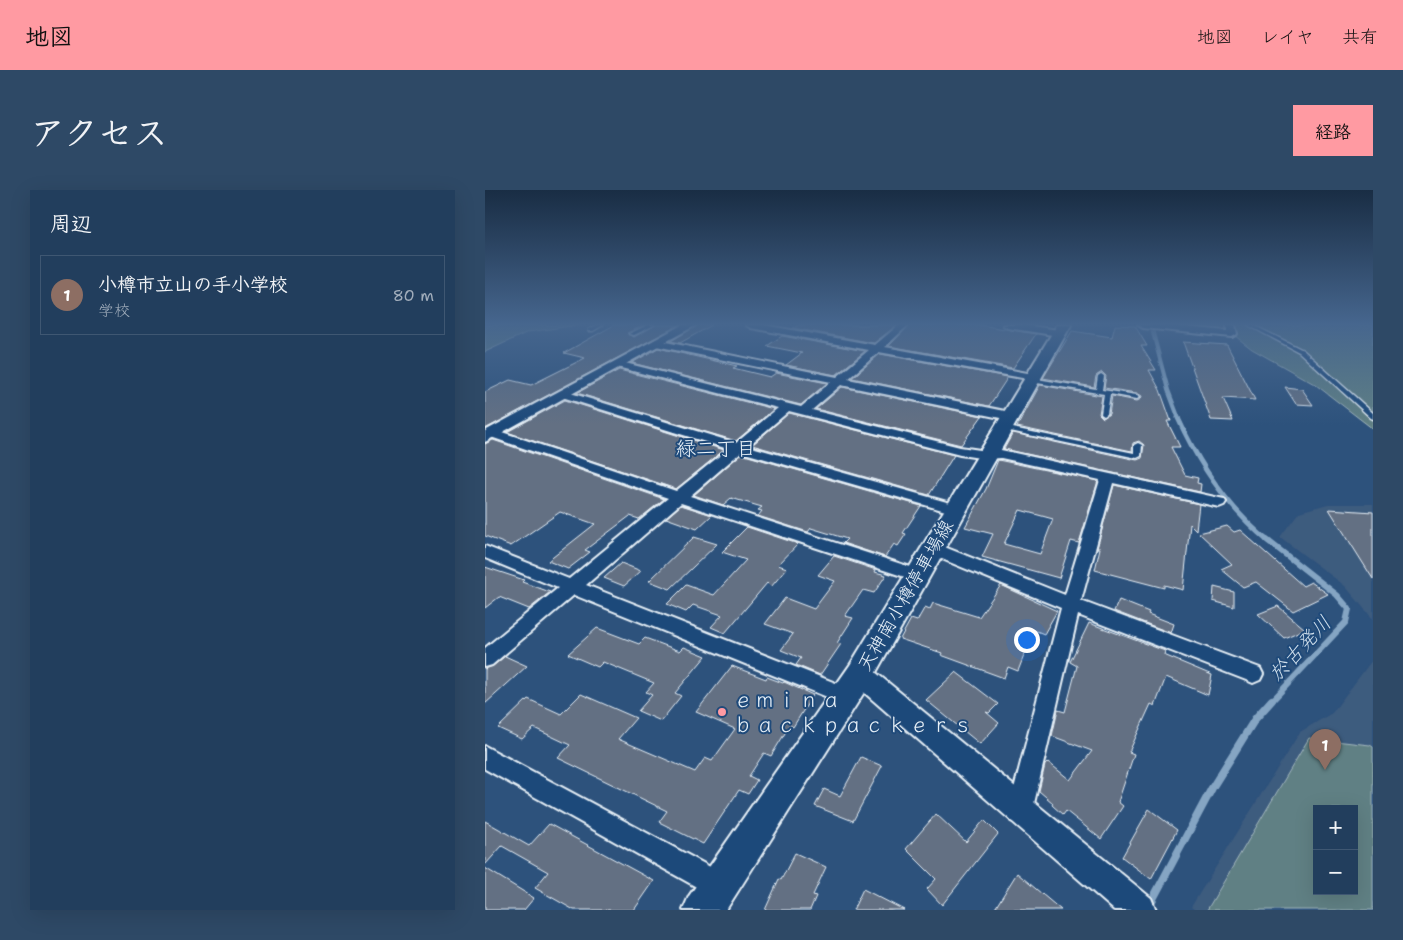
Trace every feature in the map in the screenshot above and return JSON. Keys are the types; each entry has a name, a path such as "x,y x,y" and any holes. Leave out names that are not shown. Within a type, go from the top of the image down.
{"main road":[{"name":"天神南小樽停車場線","path":"703,910 844,695 860,674 931,548 956,509 1043,359"}],"street":[{"path":"489,435 627,359"},
{"path":"731,359 839,381 1007,422"},
{"path":"804,411 865,359"},
{"path":"932,359 1032,378"},
{"path":"617,364 960,450 987,455 1001,454 1107,479 1219,502"},
{"path":"563,394 736,447 956,509"},
{"path":"485,659 736,447 787,407"},
{"path":"489,435 917,575"},
{"path":"1020,812 1071,605 1107,479"},
{"path":"931,548 1071,605 1253,674"},
{"path":"485,552 571,588 844,695"},
{"path":"860,674 1020,812 1130,903"},
{"path":"485,757 718,886"}],"lane":[{"path":"1308,359 1373,417"},
{"path":"1099,391 1101,376"},
{"path":"1032,378 1137,397"},
{"path":"1104,414 1107,392"},
{"path":"1007,422 1137,456 1138,445"}],"shaded area":[{"path":"1328,504 1373,504 1373,619 1345,586 1280,537 1299,512"},
{"path":"1373,659 1373,910 1195,910 1191,907 1300,732 1332,713"}],"green space":[{"path":"1269,359 1373,359 1373,429 1316,385"},
{"path":"1309,738 1370,745 1373,747 1373,910 1207,910"}],"building":[{"path":"584,359 616,359 485,429 485,392 510,380 531,385"},
{"path":"640,359 705,359 737,366 733,368 770,377 776,373 827,383 801,405 632,363"},
{"path":"795,359 856,359 836,375 786,365"},
{"path":"875,359 906,359 1008,377 989,406 852,378"},
{"path":"960,359 1019,359 1013,368"},
{"path":"1055,359 1149,359 1156,370 1149,370 1160,390 1171,421 1167,421 1180,447 1171,447 1185,475 1198,478 1197,483 1201,484 1200,492 1004,449 1013,433 1137,460 1142,458 1144,445 1139,441 1133,443 1132,451 1017,427 1040,385 1102,396 1099,414 1103,418 1109,414 1112,396 1137,401 1142,396 1137,393 1104,388 1106,376 1102,372 1096,376 1094,387 1043,378"},
{"path":"1189,359 1234,359 1255,400 1223,398 1233,421 1211,420"},
{"path":"619,370 774,409 736,441 577,393"},
{"path":"842,387 982,416 961,445 816,409"},
{"path":"1285,387 1302,389 1313,405 1296,404"},
{"path":"565,400 724,450 676,489 507,432"},
{"path":"789,413 954,455 929,495 752,445"},
{"path":"493,440 664,499 639,519 630,516 585,550 590,552 568,569 548,561 595,524 560,512 511,546 485,536 485,444"},
{"path":"741,454 921,506 903,533 906,534 898,546 894,544 885,557 843,543 847,539 811,528 808,532 758,516 762,511 758,510 762,507 731,498 723,505 694,495"},
{"path":"998,460 1098,481 1079,543 1071,541 1059,578 982,557 993,534 965,527 986,489","holes":["1020,510 1053,519 1040,554 1004,544"]},
{"path":"1114,485 1199,504 1196,530 1190,524 1183,590 1164,585 1164,588 1095,570 1100,548 1097,548"},
{"path":"681,505 712,515 697,529 666,518"},
{"path":"1329,509 1373,512 1373,579"},
{"path":"1227,526 1234,532 1240,530 1303,586 1311,582 1328,594 1293,611 1256,582 1243,587 1221,569 1232,564 1199,533"},
{"path":"747,527 798,544 778,565 787,568 771,587 767,583 725,633 711,627 722,615 693,605 686,612 667,604 686,585 714,595 746,560 722,552"},
{"path":"694,537 717,544 670,589 649,581"},
{"path":"834,556 886,575 874,593 863,590 845,616 853,618 837,643 841,644 820,675 796,665 801,658 781,650 793,634 765,624 785,598 814,609 835,581 818,575"},
{"path":"621,563 641,571 624,586 604,578"},
{"path":"485,567 524,580 522,582 550,592 529,609 499,597 485,608"},
{"path":"1001,585 1057,611 1044,634 1034,630 1018,671 1008,667 1004,678 941,655 942,653 900,639 911,619 917,621 925,607 930,609 933,603 979,617"},
{"path":"1214,587 1234,592 1234,607 1213,601"},
{"path":"1119,600 1174,624 1171,633 1114,611"},
{"path":"1278,606 1305,629 1284,638 1258,614"},
{"path":"1089,623 1165,651 1164,655 1212,675 1208,695 1166,677 1155,706 1151,704 1129,752 1134,754 1118,802 1123,806 1101,839 1066,811 1063,815 1039,791 1045,765 1048,762 1070,780 1092,751 1052,736 1058,710 1065,712 1077,666 1070,662"},
{"path":"597,628 639,644 645,638 680,651 684,647 706,656 675,693 681,696 661,721 638,711 652,695 646,692 654,683 603,662 598,667 568,654"},
{"path":"505,656 527,666 485,704 485,669 493,666"},
{"path":"732,666 766,679 767,677 784,682 813,695 793,727 790,725 771,756 764,753 749,776 757,780 748,794 739,790 703,844 659,822 667,811 558,758 570,745 534,728 522,739 498,728 528,699 561,714 581,694 636,718 618,739 695,772 705,758 712,761 735,729 696,712"},
{"path":"956,672 998,704 989,713 986,712 999,723 980,744 926,700"},
{"path":"861,757 882,766 853,821 815,806 824,789 840,796"},
{"path":"1149,809 1177,830 1151,879 1122,857"},
{"path":"936,814 966,842 984,820 998,834 942,905 927,889 936,879 906,849"},
{"path":"485,821 529,846 549,824 654,881 634,910 574,910 535,888 548,872 502,846 485,865"},
{"path":"795,853 826,867 813,895 816,896 810,910 765,910 779,879 781,880"},
{"path":"485,868 534,898 524,910 485,910"},
{"path":"1017,873 1061,910 994,910"},
{"path":"863,889 904,910 853,910"}],"waterway":[{"name":"於古発川","path":"1160,359 1168,390 1179,419"},
{"name":"於古発川","path":"1178,418 1216,486 1254,529 1269,542"},
{"name":"於古発川","path":"1267,540 1337,595 1349,609 1346,622 1271,702"},
{"name":"於古発川","path":"1147,910 1212,788 1255,719 1272,700"}],"place":[{"name":"ｅｍｉｎａ ｂａｃｋｐａｃｋｅｒｓ","path":"722,712"},
{"name":"小樽市立山の手小学校","path":"1325,770"}],"district":[{"name":"緑二丁目","path":"716,448"}]}
